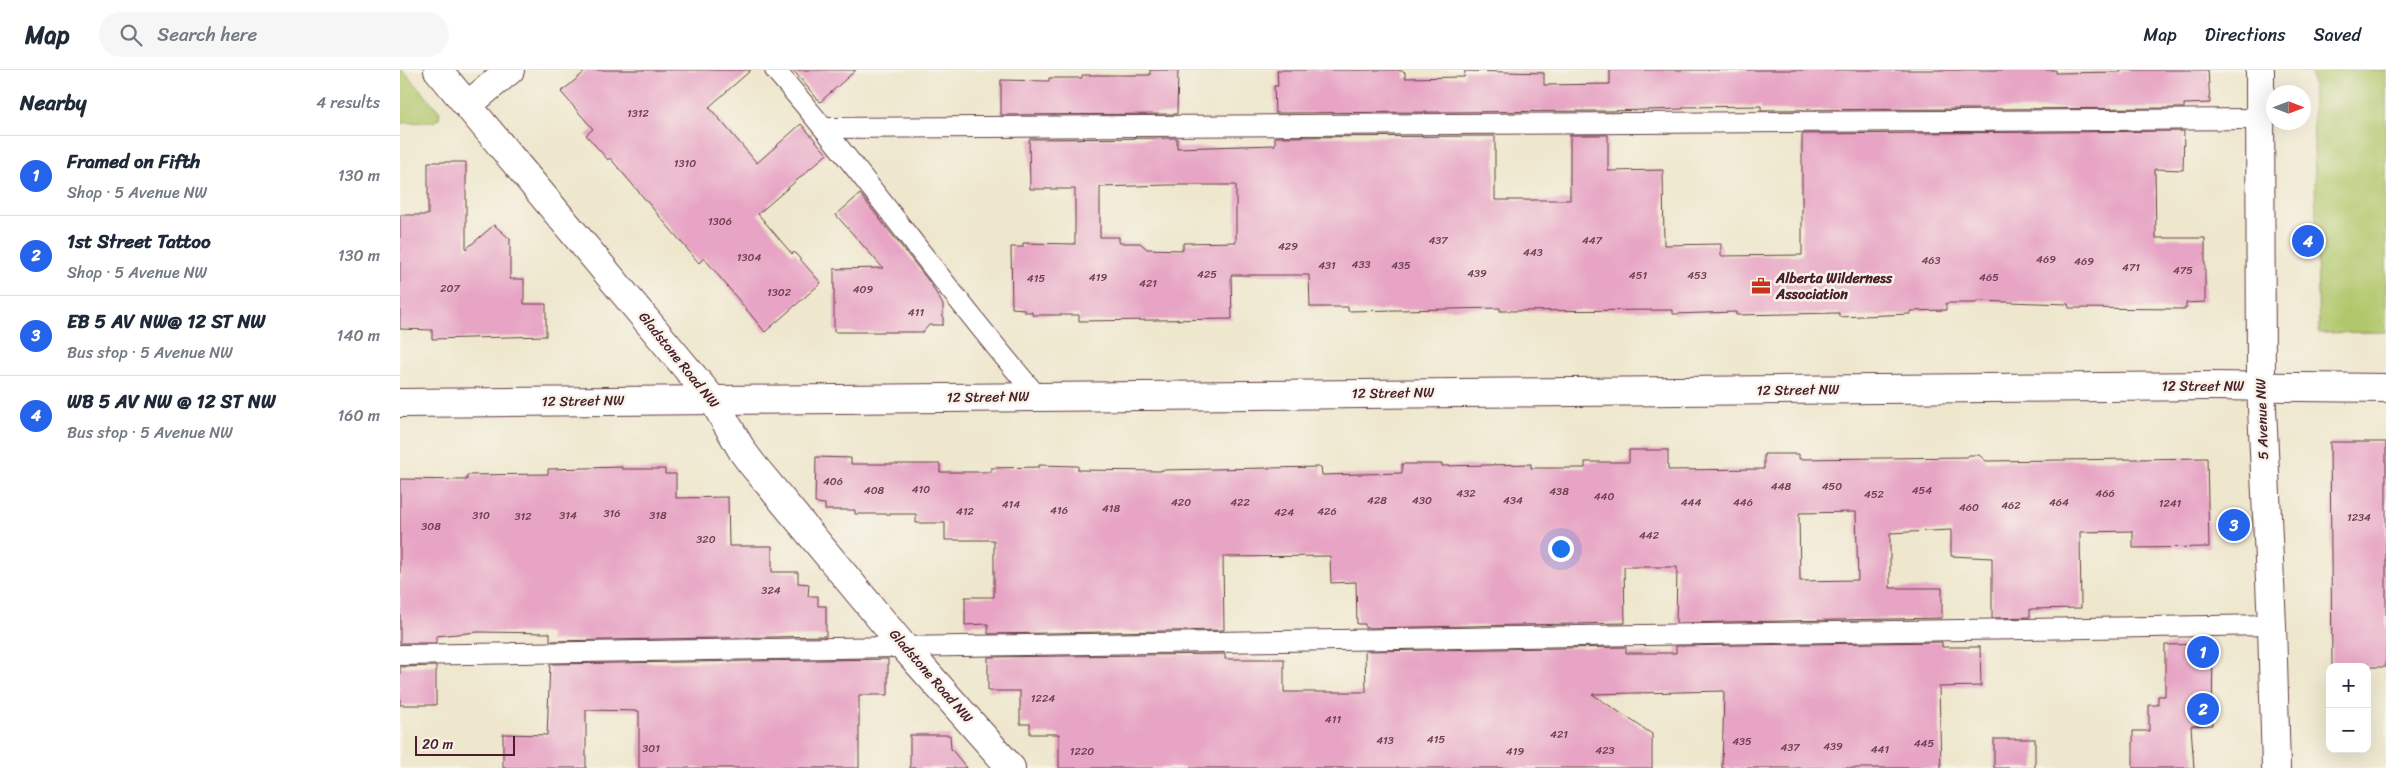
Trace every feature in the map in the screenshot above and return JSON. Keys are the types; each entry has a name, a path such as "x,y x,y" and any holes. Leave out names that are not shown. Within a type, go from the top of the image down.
{"street":[{"name":"Gladstone Road NW","path":"438,70 469,104 714,400 743,452 904,646 1011,768"},
{"path":"469,104 510,70"},
{"name":"5 Avenue NW","path":"2260,70 2261,386 2272,625 2276,768"},
{"name":"12 Street NW","path":"400,403 2261,386 2312,389 2386,388"}],"lane":[{"path":"775,70 825,128 998,351 1038,397"},
{"path":"825,128 2260,119"},
{"path":"400,655 2272,625"}],"green space":[{"path":"400,70 403,70 440,112 439,118 434,122 400,123"},
{"path":"2312,70 2386,70 2386,332 2319,333"}],"building":[{"path":"587,70 751,70 709,107 757,163 801,124 827,154 758,214 792,254 794,252 821,283 765,332 704,258 699,263 610,158 608,160 586,135 593,129 561,92"},
{"path":"793,70 856,70 820,102"},
{"path":"1150,70 1178,70 1177,114 1001,115 1001,80 1049,81 1049,78 1082,78 1082,75 1150,75"},
{"path":"1277,70 1398,70 1405,72 1405,78 1464,77 1465,71 1544,73 1544,85 1610,84 1610,70 2056,70 2056,73 2121,72 2121,70 2208,70 2210,103 2184,104 2184,108 1761,110 1761,106 1683,107 1683,109 1608,111 1275,113 1274,86 1278,86"},
{"path":"2184,131 2183,170 2155,169 2156,238 2205,238 2205,302 2186,303 2186,309 2069,308 2068,304 1977,301 1976,303 1946,303 1946,310 1910,311 1910,314 1839,317 1839,313 1736,315 1736,312 1673,314 1673,310 1500,311 1500,308 1348,311 1348,307 1310,307 1309,275 1231,275 1232,319 1079,321 1079,315 1032,315 1032,312 1024,312 1024,309 1012,308 1011,247 1023,247 1023,243 1075,244 1075,189 1030,189 1029,139 1177,138 1177,148 1275,145 1275,137 1495,136 1495,200 1570,200 1570,135 1608,135 1608,171 1663,170 1664,245 1721,244 1721,256 1802,255 1802,134","holes":["1236,185 1236,242 1183,243 1183,250 1147,249 1140,243 1119,243 1119,237 1100,237 1100,187"]},
{"path":"428,162 466,162 466,249 494,225 510,239 510,279 524,279 524,304 546,304 546,336 432,339 432,330 400,329 400,215 428,215"},
{"path":"860,194 931,284 943,305 943,325 929,325 923,332 834,332 834,269 883,268 836,215"},
{"path":"2330,442 2386,442 2386,667 2371,667 2371,663 2332,663"},
{"path":"1629,450 1668,450 1668,470 1764,469 1764,454 1799,454 1799,459 1967,457 1969,455 1979,455 1986,461 2207,458 2209,547 2133,548 2133,531 2080,532 2081,608 2030,609 2030,617 1992,618 1992,558 1951,556 1951,530 1890,533 1890,588 1942,588 1942,618 1676,623 1677,567 1624,567 1625,623 1365,628 1365,624 1357,624 1356,582 1331,583 1330,556 1223,557 1224,630 988,634 988,624 965,625 965,597 994,597 994,540 945,540 945,523 916,523 916,514 855,514 855,510 825,510 825,504 815,503 816,457 851,458 851,464 940,464 940,472 991,472 991,468 1039,467 1039,465 1078,466 1078,470 1161,471 1321,467 1322,475 1402,473 1402,464 1442,464 1442,466 1531,464 1531,468 1585,468 1585,462 1629,462","holes":["1856,512 1858,580 1800,581 1799,513"]},
{"path":"622,467 622,469 665,469 665,474 676,474 676,498 728,497 729,546 772,546 772,572 798,572 798,583 809,584 808,596 818,596 818,606 826,606 826,636 550,641 550,633 478,632 436,636 436,643 400,643 400,479 467,480 467,475 548,474 548,469"},
{"path":"1942,642 1942,647 1980,647 1981,686 1939,687 1941,768 1722,768 1724,691 1592,694 1652,734 1652,768 1059,768 1059,734 1030,734 1030,724 1020,724 1020,691 988,691 988,657 1225,654 1225,659 1284,659 1284,692 1366,692 1365,651 1626,647 1626,653 1676,653 1676,646"},
{"path":"2213,644 2212,725 2191,726 2194,768 2133,768 2133,731 2149,731 2149,705 2158,705 2158,696 2165,696 2165,645"},
{"path":"888,659 888,695 859,695 859,768 639,768 639,711 586,710 586,768 503,768 503,734 547,735 550,664"},
{"path":"436,666 436,705 400,705 400,667"},
{"path":"910,735 950,735 951,749 967,768 910,768"},
{"path":"1994,739 2035,739 2035,768 1994,768"}],"place":[{"name":"WB 5 AV NW @ 12 ST NW","path":"2308,241"},
{"name":"Alberta Wilderness Association","path":"1761,286"},
{"name":"EB 5 AV NW@ 12 ST NW","path":"2234,525"},
{"name":"Framed on Fifth","path":"2203,652"},
{"name":"1st Street Tattoo","path":"2203,709"}]}
